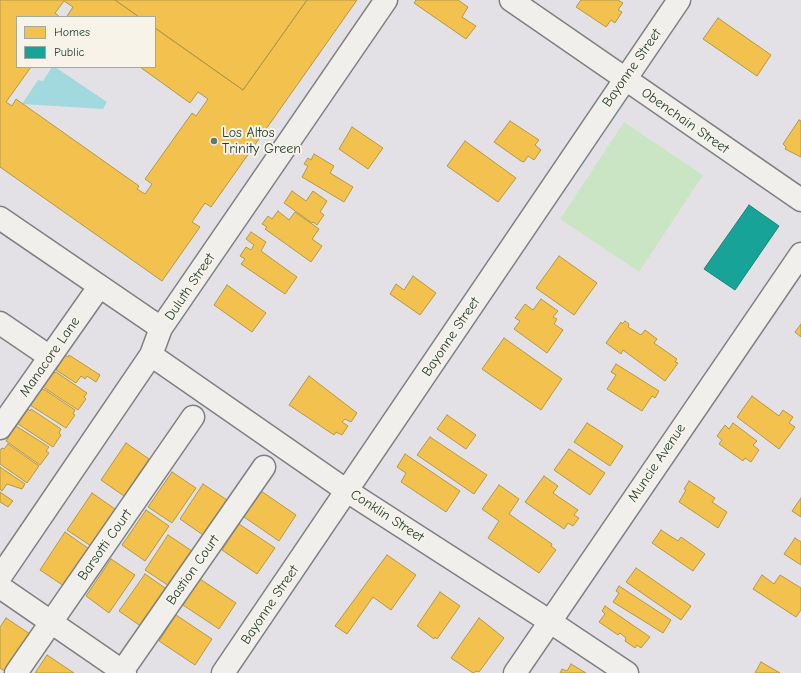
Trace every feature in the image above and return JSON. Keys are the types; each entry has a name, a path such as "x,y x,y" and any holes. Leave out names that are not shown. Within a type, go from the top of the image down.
{"street":[{"name":"Duluth Street","path":"0,576 151,355 161,328 386,0"},
{"name":"Obenchain Street","path":"511,0 801,200"},
{"name":"Bayonne Street","path":"223,673 624,79 679,0"},
{"path":"0,218 161,328"},
{"name":"Muncie Avenue","path":"515,673 549,621 801,254"},
{"name":"Manacore Lane","path":"0,428 100,287"},
{"path":"0,323 50,357"},
{"name":"Conklin Street","path":"151,355 347,491 549,621 626,673"},
{"name":"Barsotti Court","path":"16,673 193,417"},
{"name":"Bastion Court","path":"123,672 264,467"},
{"path":"0,587 123,672"}],"green space":[{"path":"624,122 703,175 639,272 560,219"}],"water":[{"path":"51,68 56,68 107,102 103,109 22,104 38,80 43,81"}],"building: Homes":[{"name":"Los Altos Trinity Green","path":"0,0 115,0 138,16 67,16 73,7 64,1 55,13 59,16 16,16 16,68 30,68 6,102 12,106 16,99 139,186 137,189 145,194 152,184 145,179 192,113 196,116 208,99 198,92 190,103 141,68 156,68 156,29 243,90 307,0 357,0 211,207 205,203 192,222 200,227 162,281 0,167"},
{"path":"115,0 307,0 243,90 156,29 156,16 138,16"},
{"path":"416,0 458,0 468,7 462,17 476,26 466,39 414,3"},
{"path":"581,0 618,0 623,3 618,10 622,12 615,23 611,20 606,27 576,7"},
{"path":"718,18 771,55 757,76 703,39"},
{"path":"799,120 801,121 801,157 785,149 786,147 783,144"},
{"path":"510,121 539,140 535,145 541,150 534,160 528,156 524,162 521,161 494,142"},
{"path":"352,127 383,148 368,169 339,149"},
{"path":"465,141 516,178 498,202 447,166"},
{"path":"314,154 334,166 330,173 353,187 344,202 302,177 308,166 304,164 308,158 311,160"},
{"path":"292,191 306,201 313,191 327,201 320,212 324,215 317,225 284,203"},
{"path":"278,211 289,220 295,212 319,229 312,239 322,246 311,262 265,229 267,227 262,224 268,216 272,219"},
{"path":"251,232 266,242 261,251 297,277 285,294 241,264 245,259 240,256 246,247 251,250 254,245 246,239"},
{"path":"559,256 597,283 574,315 536,288"},
{"path":"413,276 436,293 420,315 390,294 396,284 404,290"},
{"path":"227,285 266,313 252,332 214,305"},
{"path":"541,299 558,311 553,317 557,319 554,324 563,330 547,353 514,329 520,321 515,318 525,304 533,310"},
{"path":"625,321 629,324 628,327 641,335 645,330 657,339 654,343 677,359 675,362 678,363 665,381 623,350 621,354 606,343 621,322 622,324"},
{"path":"801,324 801,337 795,332"},
{"path":"504,338 562,379 541,410 482,369"},
{"path":"65,355 68,357 69,355 100,375 96,382 87,376 85,379 81,376 76,383 56,370"},
{"path":"616,364 659,391 655,398 652,396 642,411 607,389 616,375 611,372"},
{"path":"53,372 56,372 87,393 84,397 86,399 78,410 43,387"},
{"path":"309,376 357,413 351,422 345,419 342,422 348,426 342,435 336,432 334,435 289,405"},
{"path":"40,389 45,390 75,410 73,414 75,415 66,428 30,405"},
{"path":"752,396 779,416 783,410 793,417 789,423 795,427 779,449 737,417"},
{"path":"28,409 30,411 31,409 61,429 59,433 61,435 53,447 18,424"},
{"path":"447,415 476,435 466,449 437,429"},
{"path":"587,423 623,446 610,466 574,442"},
{"path":"733,423 757,441 753,445 759,450 751,462 745,458 743,461 719,444 722,440 717,436 725,425 729,429"},
{"path":"16,426 49,447 46,451 49,453 40,465 6,441"},
{"path":"430,437 487,475 474,494 417,455"},
{"path":"126,443 149,459 124,496 101,480"},
{"path":"8,444 39,466 27,483 0,464 0,450 2,448 4,449"},
{"path":"569,449 605,473 590,495 554,470"},
{"path":"405,454 460,491 446,512 401,482 406,473 397,467"},
{"path":"0,467 25,484 22,489 7,484 2,491 0,489"},
{"path":"172,472 196,488 172,523 148,507"},
{"path":"544,476 558,486 553,493 578,510 574,515 579,518 573,526 568,523 564,529 525,502"},
{"path":"689,481 715,498 712,502 727,512 718,528 679,502"},
{"path":"203,484 227,500 203,535 180,519"},
{"path":"499,485 519,499 509,514 552,544 551,546 556,550 539,573 488,538 499,521 482,509"},
{"path":"261,491 296,515 279,541 244,517"},
{"path":"0,492 13,501 8,507 0,502"},
{"path":"92,493 115,509 91,546 67,530"},
{"path":"801,498 801,517 792,511"},
{"path":"146,510 169,526 145,561 122,545"},
{"path":"239,524 275,548 257,574 222,550"},
{"path":"661,530 678,541 681,537 705,554 693,571 652,543"},
{"path":"65,532 89,549 64,586 40,570"},
{"path":"168,535 192,551 169,586 145,570"},
{"path":"795,538 801,542 801,565 784,554"},
{"path":"387,555 416,575 391,610 373,597 347,634 335,626"},
{"path":"111,559 135,575 109,613 86,596"},
{"path":"636,568 691,606 681,620 626,582"},
{"path":"145,574 168,590 142,627 119,611"},
{"path":"762,575 774,584 780,575 801,588 801,610 796,617 753,589"},
{"path":"200,579 236,603 219,629 183,605"},
{"path":"619,586 671,620 663,633 613,602 619,593 616,591"},
{"path":"440,592 460,606 437,639 435,637 434,639 417,626"},
{"path":"605,606 650,637 641,648 637,645 635,648 625,641 626,638 620,633 618,635 599,622 605,614 602,611"},
{"path":"176,615 212,639 195,665 159,641"},
{"path":"6,618 30,634 6,672 0,668 0,627"},
{"path":"479,618 504,638 479,672 477,671 473,673 451,658"},
{"path":"47,655 74,673 35,673"},
{"path":"761,662 780,673 755,673"},
{"path":"571,664 586,673 560,673 562,669 567,671"}],"building: Public":[{"path":"749,205 779,226 735,290 704,269"}],"place":[{"name":"Los Altos Trinity Green","path":"214,141"}]}
